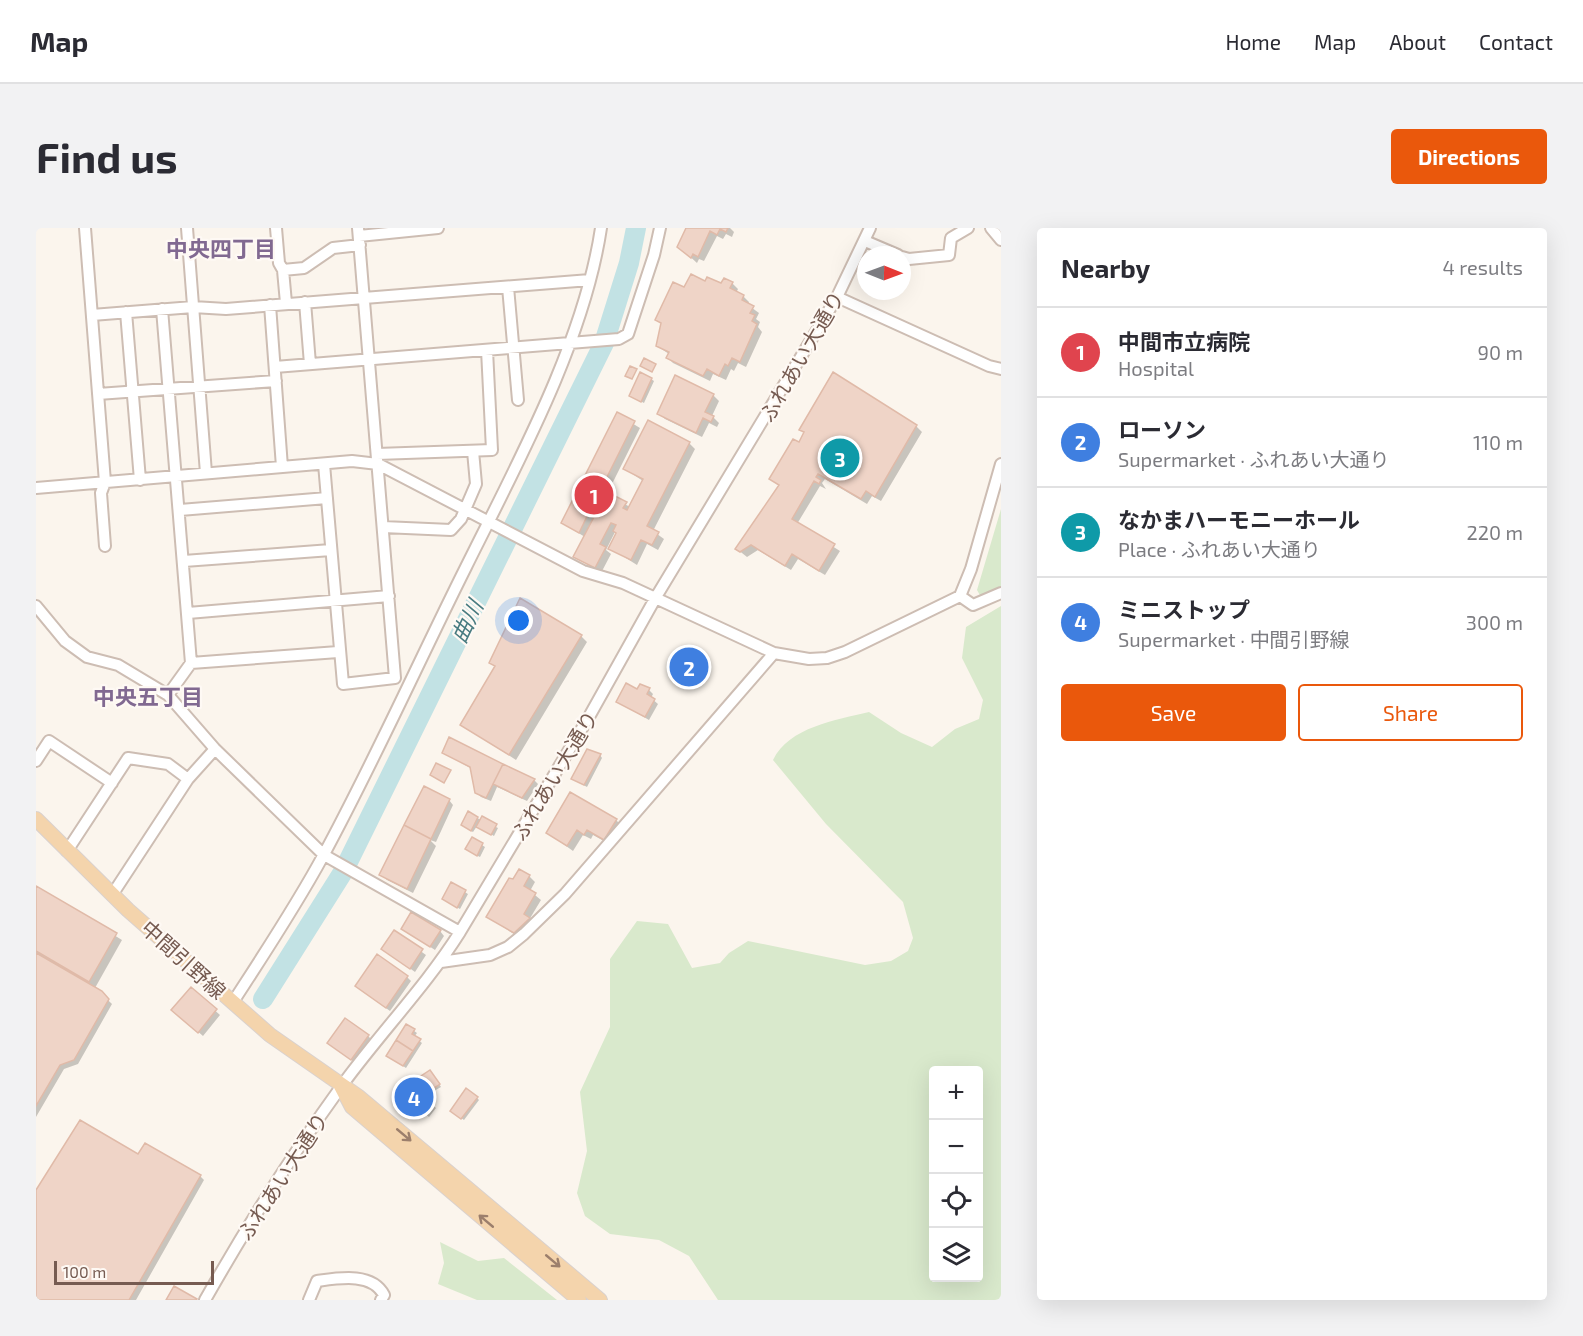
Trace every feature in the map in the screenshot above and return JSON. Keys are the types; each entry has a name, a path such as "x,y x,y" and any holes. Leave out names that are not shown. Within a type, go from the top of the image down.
{"main road":[{"name":"中間引野線","path":"36,819 112,895 235,1004 261,1026 358,1097 600,1300"},
{"name":"中間引野線","path":"341,1086 352,1107 579,1300"}],"street":[{"path":"85,228 105,482 101,493 105,546"},
{"path":"187,228 206,473"},
{"path":"276,228 279,263 284,270 286,303"},
{"path":"284,270 304,268 333,248 359,236 438,228"},
{"path":"235,1004 290,914 328,858 493,522 571,344 590,280 602,228"},
{"path":"274,367 619,339 628,334 654,255 660,228"},
{"name":"ふれあい大通り","path":"205,1300 245,1231 341,1086 385,1028 441,962 460,932 590,715 656,597 837,297 870,228"},
{"path":"911,260 949,255 951,238 968,228"},
{"path":"991,228 1001,240"},
{"path":"324,464 338,652 343,684 395,678 359,236"},
{"path":"865,242 875,246"},
{"path":"92,315 193,307 226,309 365,296 590,280"},
{"path":"508,287 518,400"},
{"path":"837,297 989,366 1001,369"},
{"path":"305,302 310,364"},
{"path":"270,305 282,467"},
{"path":"162,309 191,663 168,695"},
{"path":"126,312 140,480"},
{"path":"36,488 492,450 487,350"},
{"path":"98,394 276,381"},
{"path":"383,527 451,530 461,519 476,484 473,451"},
{"path":"378,459 583,571 623,583 774,652 809,659 827,658 845,652 960,596 971,568 1001,464"},
{"path":"180,510 327,498"},
{"path":"184,561 331,550"},
{"path":"960,596 973,605 1001,593"},
{"path":"188,613 389,596"},
{"path":"36,606 65,641 87,657 118,665 168,695 215,749 328,858 460,932"},
{"path":"191,663 338,652"},
{"path":"441,962 490,955 508,947 524,934 565,894 774,652"},
{"path":"36,761 49,741 112,783"},
{"path":"112,895 188,779 215,749"},
{"path":"67,851 128,758 168,764 188,779"},
{"path":"309,1300 317,1281 338,1278 363,1279 380,1287 384,1295 381,1300"}],"green space":[{"path":"1001,509 1001,588 981,597 977,590"},
{"path":"1001,606 1001,1300 718,1300 689,1256 659,1240 610,1234 585,1216 577,1193 587,1151 580,1092 610,1027 610,959 637,921 668,924 692,968 720,963 729,953 748,941 865,965 891,961 908,951 913,938 903,902 826,824 773,760 780,749 802,732 828,722 869,712 901,733 932,747 955,729 979,719 983,700 962,658 966,627"},
{"path":"440,1242 478,1261 504,1258 557,1300 477,1300 438,1284 444,1263"}],"building":[{"path":"686,228 728,228 726,232 720,229 717,235 710,231 698,257 693,254 691,258 677,247"},
{"path":"691,274 705,281 707,277 721,283 724,278 733,282 730,288 744,295 742,300 754,306 750,313 755,315 752,321 757,324 740,362 732,358 728,366 725,364 719,376 707,369 703,376 666,358 669,352 656,346 661,323 655,320 673,282 684,287"},
{"path":"644,358 656,364 652,372 640,366"},
{"path":"630,366 637,369 632,379 625,376"},
{"path":"640,372 652,378 641,402 629,396"},
{"path":"833,372 917,425 875,497 866,491 861,499 818,474 816,477 821,480 819,484 814,481 792,519 835,544 819,571 792,554 785,566 751,545 740,552 735,549 779,485 769,479 793,439 799,442 804,432 799,430"},
{"path":"675,375 714,394 705,412 714,416 711,422 703,418 696,433 657,414"},
{"path":"617,412 635,421 601,489 627,502 623,508 627,510 643,479 623,469 648,420 690,442 647,526 659,532 652,545 641,540 631,560 608,549 616,533 613,531 616,525 611,523 600,544 606,547 595,568 573,557 596,513 590,510 579,533 561,523"},
{"path":"520,598 582,635 509,755 460,725 495,666 489,663"},
{"path":"684,654 703,665 699,671 697,670 690,683 673,673"},
{"path":"626,683 637,689 640,684 650,688 647,694 655,699 645,717 616,702"},
{"path":"449,737 503,764 486,798 475,793 470,767 442,753"},
{"path":"587,749 601,754 584,785 571,779"},
{"path":"436,763 451,770 444,783 430,775"},
{"path":"503,764 535,779 522,798 493,784"},
{"path":"424,786 450,799 431,839 404,825"},
{"path":"570,792 617,819 604,840 587,830 584,835 577,830 567,846 546,833"},
{"path":"468,811 478,817 471,831 461,825"},
{"path":"482,816 497,824 491,835 476,827"},
{"path":"404,825 431,839 407,889 379,875"},
{"path":"472,837 483,843 477,856 465,849"},
{"path":"519,869 530,875 524,886 536,893 524,914 530,918 514,933 486,917 509,878 513,879"},
{"path":"451,882 466,890 457,908 442,899"},
{"path":"36,886 117,933 89,982 36,951"},
{"path":"411,912 441,930 430,947 401,929"},
{"path":"394,930 423,949 410,969 381,949"},
{"path":"36,953 102,991 109,999 74,1060 60,1065 36,1106"},
{"path":"377,954 408,976 386,1008 355,986"},
{"path":"191,987 217,1009 198,1033 171,1010"},
{"path":"345,1018 369,1035 351,1060 327,1043"},
{"path":"406,1024 415,1029 412,1034 421,1039 413,1051 396,1040"},
{"path":"396,1040 413,1051 403,1066 386,1056"},
{"path":"430,1070 440,1084 431,1090 421,1076"},
{"path":"404,1079 433,1103 424,1114 395,1090"},
{"path":"466,1088 478,1097 461,1119 450,1111"},
{"path":"80,1120 138,1154 145,1143 201,1175 129,1300 36,1300 36,1190"},
{"path":"174,1286 197,1299 166,1300"}],"waterway":[{"name":"曲川","path":"263,999 343,872 604,343 629,263 636,228"}],"place":[{"name":"なかまハーモニーホール","path":"840,458"},
{"name":"中間市立病院","path":"594,495"},
{"name":"ローソン","path":"689,667"},
{"name":"ミニストップ","path":"414,1097"}],"district":[{"name":"中央四丁目","path":"221,248"},
{"name":"中央五丁目","path":"148,696"}]}
